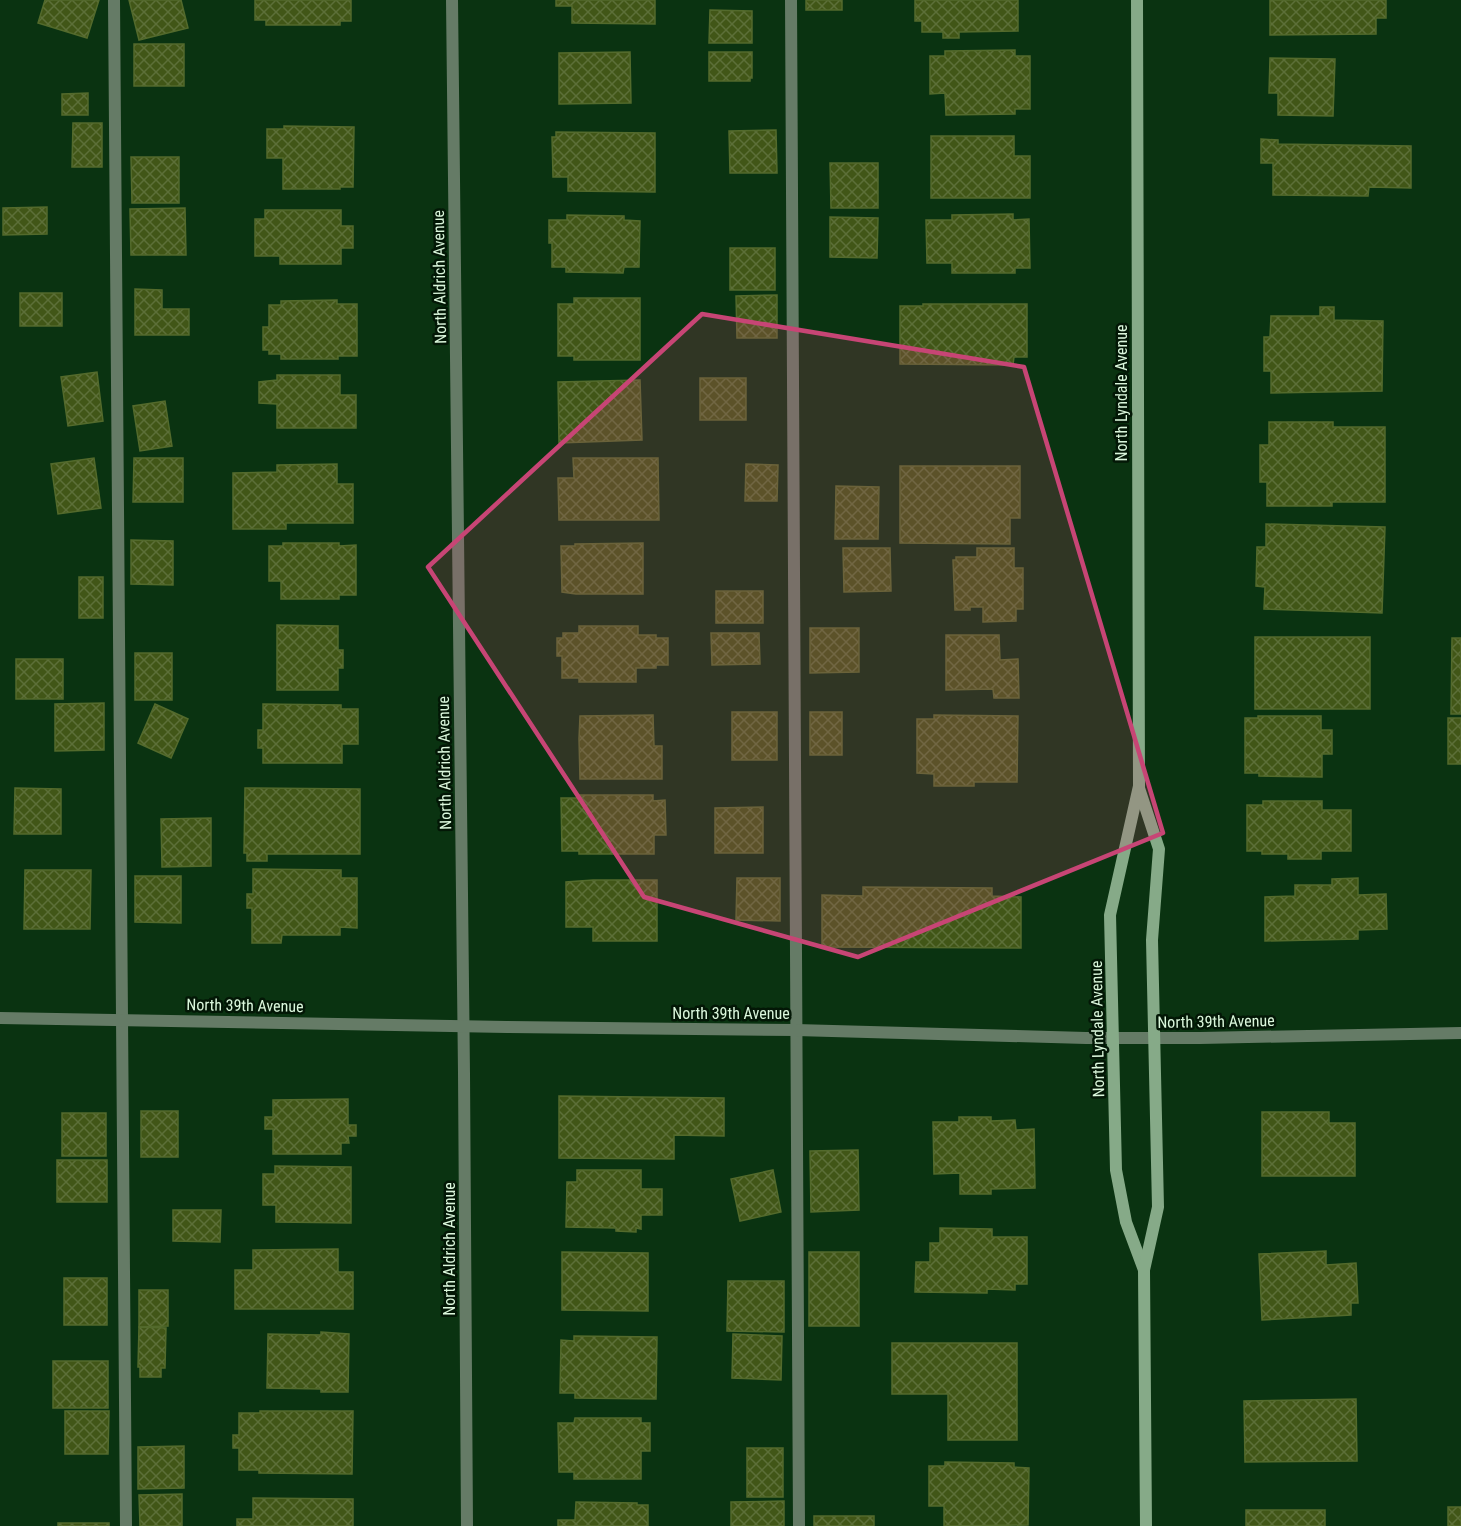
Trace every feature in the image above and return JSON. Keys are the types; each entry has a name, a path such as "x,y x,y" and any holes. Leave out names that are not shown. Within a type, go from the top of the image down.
{"street":[{"path":"114,0 126,1526"},
{"name":"North Aldrich Avenue","path":"452,0 464,1027 467,1526"},
{"path":"791,0 799,1526"},
{"name":"North Lyndale Avenue","path":"1137,0 1139,786 1110,915 1116,1170 1126,1222 1144,1270"},
{"name":"North Lyndale Avenue","path":"1139,786 1159,849 1152,940 1158,1207 1144,1270 1146,1526"},
{"name":"North 39th Avenue","path":"0,1018 1154,1038 1461,1033"}],"highlighted area":[{"path":"702,314 1024,367 1163,833 858,957 644,897 428,567"}],"building":[{"path":"45,0 99,0 87,38 38,23"},
{"path":"129,0 181,0 188,28 139,40"},
{"path":"255,0 351,0 351,21 340,21 340,25 266,25 266,20 255,20"},
{"path":"556,0 655,0 655,24 572,23 572,6 556,6"},
{"path":"806,0 842,0 842,10 806,10"},
{"path":"915,0 1018,0 1018,31 959,32 959,38 943,38 943,32 922,32 922,21 915,21"},
{"path":"1270,0 1386,0 1386,18 1376,18 1376,34 1270,35"},
{"path":"710,10 752,11 752,43 709,43"},
{"path":"134,44 184,44 184,86 134,86"},
{"path":"1015,50 1015,56 1030,56 1030,109 1015,109 1015,114 946,115 945,93 930,94 930,56 945,56 945,51"},
{"path":"630,52 631,103 559,104 559,53"},
{"path":"709,52 752,52 752,78 750,81 709,81"},
{"path":"1270,58 1335,59 1333,116 1278,115 1278,93 1269,93"},
{"path":"88,93 88,115 62,115 62,94"},
{"path":"73,123 102,123 102,167 72,167"},
{"path":"284,126 354,127 353,187 283,189 283,158 267,158 267,129 284,129"},
{"path":"776,130 777,173 730,173 729,131"},
{"path":"556,132 655,133 655,192 568,191 568,177 553,177 552,137 556,137"},
{"path":"931,136 1014,136 1014,156 1030,156 1030,198 931,198"},
{"path":"1261,139 1278,140 1278,144 1411,146 1411,188 1369,187 1368,196 1273,195 1273,163 1261,163"},
{"path":"131,157 179,157 179,203 132,203"},
{"path":"830,163 878,163 878,208 831,208"},
{"path":"47,207 47,234 3,235 3,208"},
{"path":"185,208 186,255 131,255 130,209"},
{"path":"265,210 341,210 341,226 353,226 353,248 341,248 341,264 280,264 280,256 255,256 255,219 265,219"},
{"path":"1013,214 1013,220 1029,219 1030,268 1015,268 1015,273 952,273 952,263 927,263 926,220 952,220 952,215"},
{"path":"567,215 624,216 624,220 640,221 639,267 624,267 623,273 566,272 566,267 552,267 549,220 567,220"},
{"path":"830,217 878,218 877,258 830,257"},
{"path":"730,248 775,248 775,290 730,290"},
{"path":"135,289 162,290 162,309 189,309 189,335 135,335"},
{"path":"20,293 62,293 62,326 20,326"},
{"path":"777,295 777,338 737,338 736,296"},
{"path":"574,298 640,298 640,360 574,360 574,356 558,356 558,304 574,304"},
{"path":"337,300 337,304 357,304 357,356 338,356 338,359 281,359 281,354 269,354 269,350 263,350 263,327 269,327 269,305 281,305 281,301"},
{"path":"923,304 1027,304 1027,357 1014,357 1013,365 900,364 900,306 923,306"},
{"path":"1320,307 1334,307 1334,320 1383,321 1382,391 1271,393 1271,371 1264,371 1264,337 1270,337 1271,316 1320,316"},
{"path":"97,372 103,421 68,426 61,377"},
{"path":"277,375 340,375 340,395 356,395 356,428 277,428 277,404 259,403 259,382 277,380"},
{"path":"700,378 746,378 746,420 700,420"},
{"path":"640,380 642,440 559,443 558,382"},
{"path":"165,401 172,446 140,451 133,406"},
{"path":"1269,422 1333,422 1333,427 1385,427 1385,502 1332,502 1332,506 1267,506 1267,482 1260,482 1260,445 1269,445"},
{"path":"94,458 101,508 58,514 51,464"},
{"path":"134,458 183,458 183,502 133,502"},
{"path":"573,458 658,458 659,520 559,520 558,478 574,478"},
{"path":"337,464 337,484 353,484 353,523 286,523 286,529 233,529 233,473 277,472 277,465"},
{"path":"746,464 778,465 777,501 745,501"},
{"path":"900,466 1020,466 1020,518 1010,518 1010,544 900,543"},
{"path":"836,486 879,487 878,539 835,539"},
{"path":"1266,524 1385,527 1382,613 1264,609 1265,587 1256,586 1257,547 1266,547"},
{"path":"131,540 173,541 173,585 131,584"},
{"path":"283,543 356,545 356,595 339,595 339,599 281,599 281,581 269,581 269,546 283,546"},
{"path":"643,543 643,594 562,592 561,546"},
{"path":"843,548 890,548 891,591 844,592"},
{"path":"977,548 1014,548 1014,568 1023,568 1023,609 1016,609 1016,621 983,622 983,607 955,610 953,560 956,560 956,557 977,557"},
{"path":"79,577 103,577 103,618 79,618"},
{"path":"716,591 763,591 763,623 716,623"},
{"path":"277,625 338,626 338,650 343,650 343,668 338,668 338,690 277,690"},
{"path":"579,626 638,626 638,635 668,638 668,665 656,665 656,668 636,668 636,682 579,682 579,678 562,678 562,656 557,656 557,638 563,638 563,633 579,633"},
{"path":"810,628 859,628 859,672 810,673"},
{"path":"711,633 759,633 760,664 712,665"},
{"path":"946,635 999,635 1000,660 1018,659 1019,698 994,698 993,689 946,690"},
{"path":"1255,637 1370,637 1370,709 1255,709"},
{"path":"1452,638 1461,638 1461,714 1451,714"},
{"path":"135,653 172,653 172,700 135,700"},
{"path":"16,659 63,659 63,699 16,699"},
{"path":"104,703 104,750 55,751 55,704"},
{"path":"155,704 188,719 171,758 138,743"},
{"path":"263,704 341,705 341,709 358,709 358,744 342,744 342,763 263,763 263,748 258,748 258,730 263,730"},
{"path":"732,712 777,712 777,760 732,760"},
{"path":"810,712 842,712 842,755 810,755"},
{"path":"653,715 654,746 662,746 662,779 580,779 580,716"},
{"path":"934,715 1018,716 1017,782 974,782 974,786 934,786 934,774 917,773 917,719 934,719"},
{"path":"1258,716 1321,716 1321,730 1332,730 1332,754 1322,754 1322,777 1259,776 1259,773 1245,773 1245,718 1258,718"},
{"path":"1448,718 1461,718 1461,764 1448,764"},
{"path":"15,788 61,789 61,834 14,834"},
{"path":"245,788 360,789 360,854 267,854 267,861 247,861 247,853 244,853"},
{"path":"579,795 653,795 653,801 665,800 666,835 654,835 654,854 579,854 579,851 562,851 561,798 579,798"},
{"path":"1263,801 1322,801 1322,810 1351,810 1351,851 1321,851 1321,859 1288,859 1288,854 1262,854 1262,851 1247,851 1247,805 1263,805"},
{"path":"763,807 763,853 715,853 715,808"},
{"path":"211,818 211,866 162,867 161,819"},
{"path":"253,869 341,870 341,878 357,878 357,928 340,927 340,935 282,935 281,943 252,943 252,908 247,908 247,894 253,894"},
{"path":"25,870 91,870 90,929 24,929"},
{"path":"135,876 181,876 181,923 135,922"},
{"path":"737,878 780,878 780,921 736,920"},
{"path":"1358,878 1358,895 1386,894 1387,929 1358,930 1358,939 1265,941 1265,897 1295,896 1295,885 1332,885 1332,879"},
{"path":"657,880 657,941 593,941 593,927 566,927 566,882"},
{"path":"863,887 992,888 992,896 1021,897 1021,948 822,947 822,895 863,896"},
{"path":"559,1096 724,1098 724,1136 674,1135 674,1159 559,1158"},
{"path":"348,1099 348,1125 356,1125 356,1136 348,1136 349,1143 341,1143 341,1154 273,1154 273,1129 265,1129 265,1117 273,1117 273,1100"},
{"path":"141,1111 178,1111 178,1157 141,1157"},
{"path":"1262,1112 1329,1112 1329,1123 1355,1123 1355,1176 1262,1176"},
{"path":"62,1113 106,1113 106,1156 62,1156"},
{"path":"959,1117 991,1117 991,1121 1015,1120 1016,1130 1034,1129 1035,1188 991,1189 991,1194 960,1194 960,1173 934,1174 933,1122 959,1122"},
{"path":"858,1150 859,1210 811,1212 810,1151"},
{"path":"57,1160 107,1160 107,1202 57,1202"},
{"path":"275,1166 351,1167 351,1223 276,1222 276,1205 263,1205 263,1174 275,1174"},
{"path":"577,1170 641,1170 641,1189 662,1189 662,1215 641,1215 641,1229 636,1228 636,1232 616,1231 616,1228 566,1227 567,1182 577,1182"},
{"path":"773,1170 781,1212 740,1221 731,1179"},
{"path":"173,1210 221,1210 220,1242 173,1241"},
{"path":"940,1228 992,1229 992,1237 1027,1237 1027,1284 1015,1284 1015,1290 987,1289 987,1293 915,1292 916,1262 930,1262 930,1243 940,1243"},
{"path":"338,1249 338,1272 353,1272 353,1309 235,1309 235,1270 253,1270 253,1250"},
{"path":"1326,1251 1326,1265 1356,1263 1358,1303 1351,1303 1351,1315 1262,1320 1259,1254"},
{"path":"562,1252 648,1253 648,1311 562,1310"},
{"path":"809,1252 859,1252 859,1326 809,1326"},
{"path":"64,1278 107,1278 107,1325 64,1325"},
{"path":"728,1281 784,1281 784,1332 727,1331"},
{"path":"139,1290 168,1290 168,1326 139,1327"},
{"path":"139,1327 166,1328 165,1368 161,1368 161,1377 140,1377"},
{"path":"321,1332 349,1334 348,1392 267,1388 268,1334 321,1335"},
{"path":"733,1334 782,1336 781,1380 732,1378"},
{"path":"574,1336 657,1337 656,1399 575,1398 575,1393 560,1393 561,1340 574,1341"},
{"path":"892,1343 1017,1343 1017,1440 948,1440 948,1394 892,1394"},
{"path":"53,1361 108,1361 108,1408 53,1408"},
{"path":"1356,1399 1357,1461 1245,1462 1244,1401"},
{"path":"65,1411 109,1411 108,1454 65,1454"},
{"path":"260,1411 353,1411 352,1474 259,1473 259,1470 239,1470 239,1448 233,1448 233,1435 239,1435 239,1413 260,1413"},
{"path":"575,1418 641,1418 641,1423 650,1423 650,1451 641,1451 641,1479 574,1479 574,1472 559,1472 558,1423 574,1423"},
{"path":"184,1446 184,1488 138,1489 138,1447"},
{"path":"747,1448 783,1448 783,1497 747,1497"},
{"path":"945,1462 1014,1463 1014,1467 1029,1468 1028,1525 944,1526 944,1506 929,1506 929,1466 945,1466"},
{"path":"182,1494 182,1526 140,1526 139,1495"},
{"path":"253,1498 353,1499 353,1526 237,1526 237,1519 253,1519"},
{"path":"784,1501 784,1526 731,1526 731,1502"},
{"path":"576,1502 648,1505 648,1526 558,1526 558,1520 575,1520"},
{"path":"1448,1507 1461,1507 1461,1526 1448,1526"},
{"path":"1246,1510 1325,1510 1325,1526 1246,1526"},
{"path":"814,1516 874,1516 874,1526 814,1526"},
{"path":"58,1523 109,1523 109,1526 58,1526"}]}
